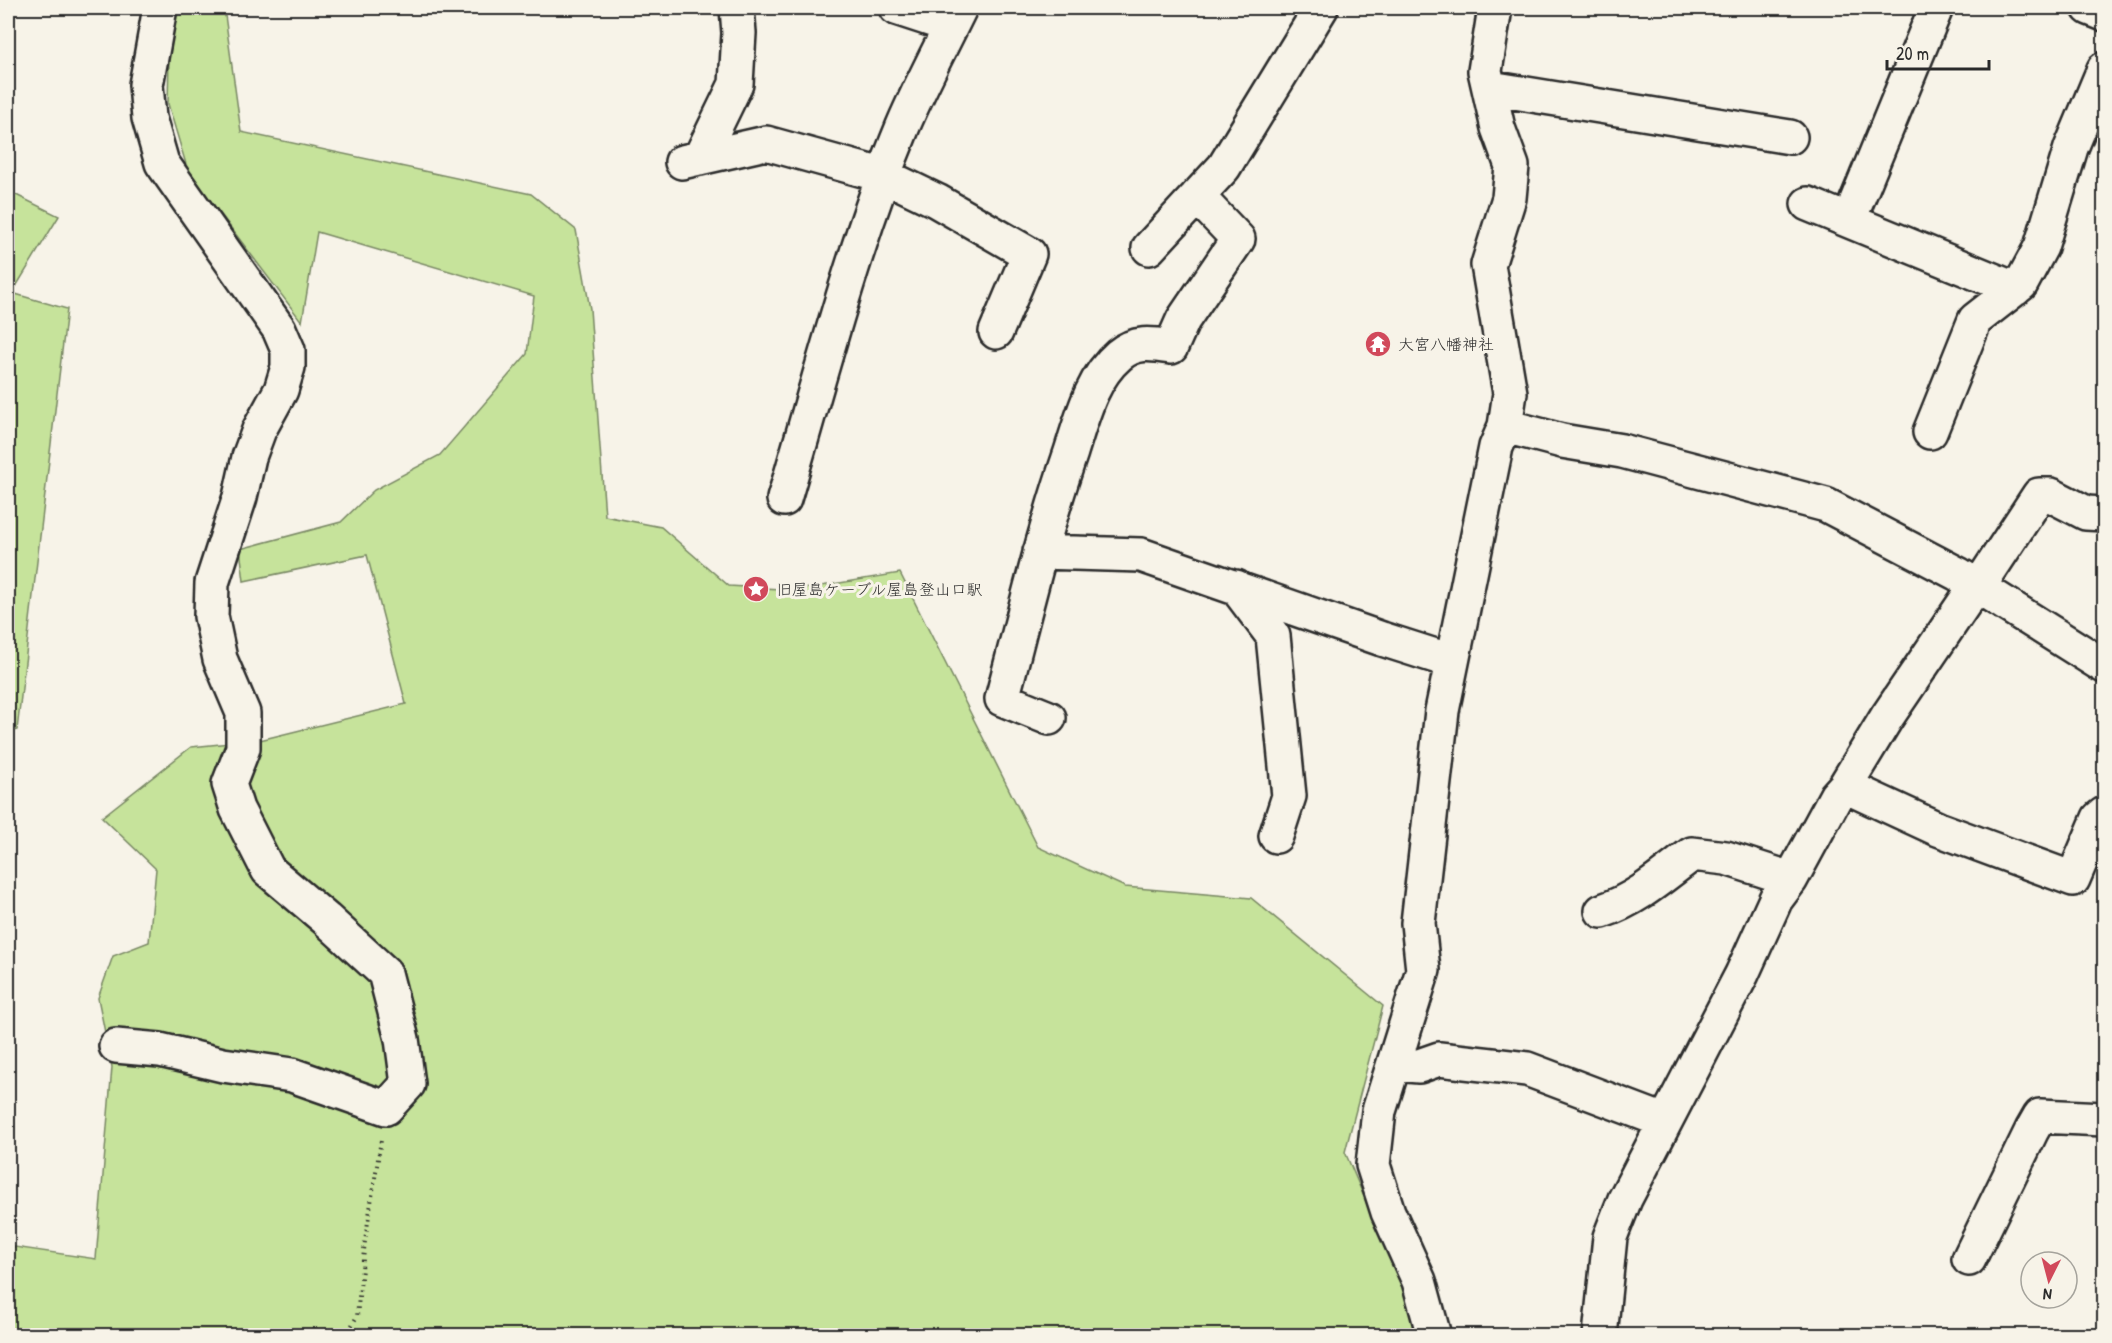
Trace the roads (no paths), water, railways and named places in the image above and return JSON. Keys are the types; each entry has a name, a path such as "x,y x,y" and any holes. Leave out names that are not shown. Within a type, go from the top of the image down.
{"street":[{"path":"116,1046 160,1050 223,1065 292,1075 386,1108 408,1084 402,1039 385,973 268,870 237,809 229,784 243,748 243,713 220,659 211,616 212,583 240,497 249,457 259,430 281,390 288,368 288,350 279,329 162,163 149,118 146,85 160,8"},
{"path":"737,8 739,33 736,84 691,160 766,143 885,176 937,201 1029,254 996,333"},
{"path":"784,499 848,283 885,176 904,126 956,17 897,8"},
{"path":"1149,248 1224,167 1321,8"},
{"path":"1434,1335 1419,1281 1388,1212 1373,1165 1379,1111 1423,970 1418,923 1442,711 1496,447 1505,426 1510,393 1488,265 1509,198 1512,166 1498,128 1485,70 1495,8"},
{"path":"1856,203 1936,8"},
{"path":"2090,8 2104,14"},
{"path":"1930,432 1975,320 2020,284 2041,247 2071,148 2104,69"},
{"path":"1490,88 1790,137"},
{"path":"1049,717 1002,699 1052,506 1088,400 1102,374 1120,354 1146,343 1171,347 1183,320 1238,239 1197,196"},
{"path":"1808,204 2015,289"},
{"path":"1505,426 1562,441 1622,451 1826,505 1978,585 2104,666"},
{"path":"1600,1335 1610,1237 1625,1199 1664,1120 1742,974 1776,899 1791,879 1836,796 1845,786 1887,717 2039,495 2051,495 2086,513 2104,514"},
{"path":"1040,552 1141,555 1451,661"},
{"path":"1236,587 1273,636 1289,796 1276,836"},
{"path":"1845,786 1938,829 2073,879 2099,818 2104,814"},
{"path":"1602,911 1622,904 1692,854 1726,858 1791,879"},
{"path":"1394,1064 1419,1066 1439,1059 1527,1069 1664,1120"},
{"path":"1969,1259 2040,1116 2104,1119"}],"place":[{"name":"大宮八幡神社","path":"1378,344"},
{"name":"旧屋島ケーブル屋島登山口駅","path":"756,589"}]}
